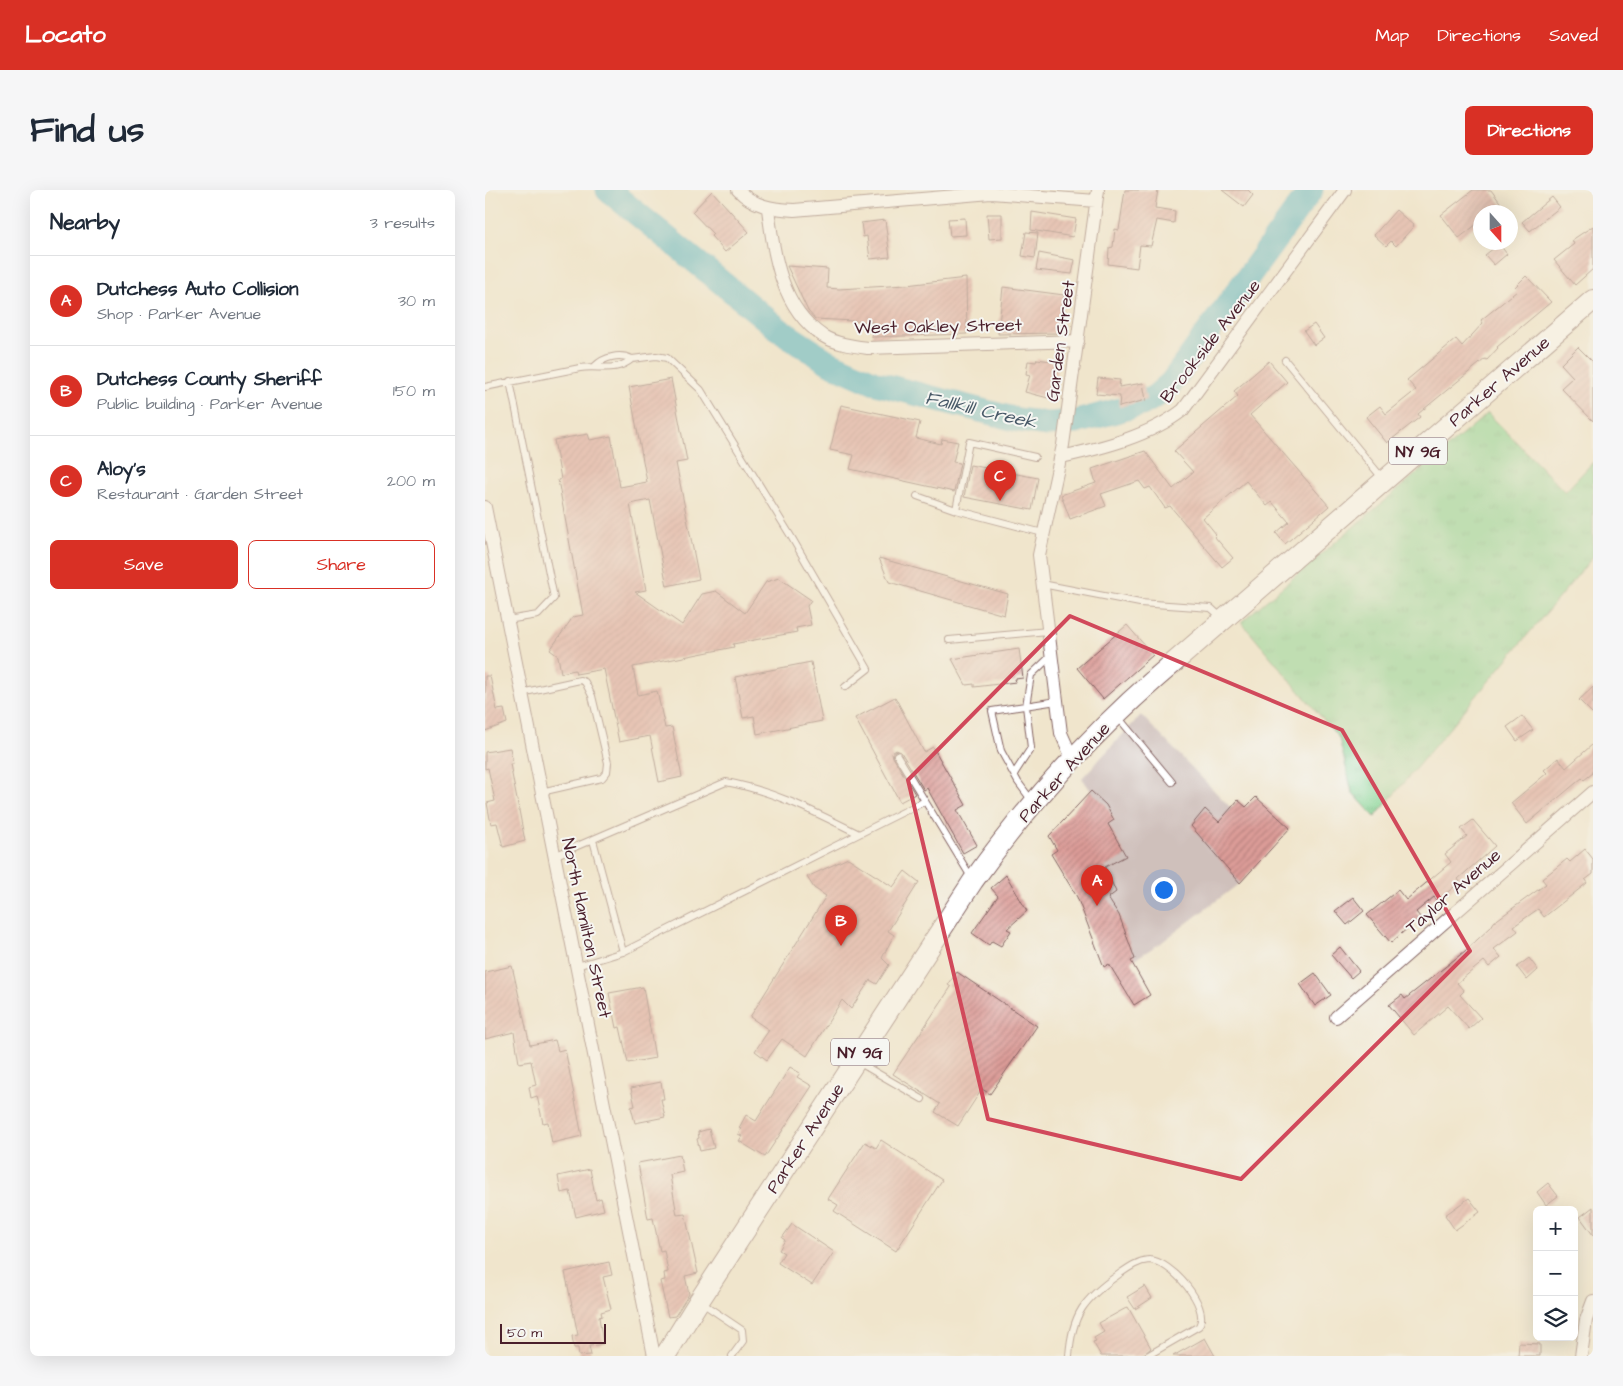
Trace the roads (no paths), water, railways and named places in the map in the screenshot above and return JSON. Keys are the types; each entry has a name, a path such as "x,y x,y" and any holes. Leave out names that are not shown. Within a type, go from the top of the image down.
{"main road":[{"name":"Parker Avenue","path":"665,1356 855,1060 973,881 1073,760 1115,714 1593,300"}],"street":[{"path":"738,190 745,198 768,209 794,210 914,195 991,193 1097,196"},
{"name":"Brookside Avenue","path":"1061,457 1127,438 1172,419 1183,410 1345,190"},
{"name":"Garden Street","path":"1073,760 1064,743 1057,701 1039,555 1065,433 1097,196"},
{"name":"West Oakley Street","path":"768,209 772,241 785,291 805,321 824,337 845,345 867,348 1077,341"},
{"name":"North Hamilton Street","path":"485,508 654,1356"},
{"name":"Taylor Avenue","path":"1336,1017 1593,792"},
{"path":"1581,1356 1586,1320 1593,1301"}],"lane":[{"path":"485,387 595,366 601,360 625,356 632,358 656,356 667,358 701,390 793,538 868,669 845,687"},
{"path":"595,366 602,370 616,367 625,365 632,358"},
{"path":"1285,360 1384,480"},
{"path":"507,620 538,615 554,598 510,381"},
{"path":"957,510 969,442 1035,456"},
{"path":"917,496 957,510 1043,533"},
{"path":"1042,584 1133,602 1211,608 1223,620"},
{"path":"949,640 1048,631"},
{"path":"1014,774 1031,748 1026,706 1031,675 1051,656"},
{"path":"521,693 580,680 585,682 592,696 608,763 607,772 602,778 541,792"},
{"path":"1035,804 1014,774 1001,750 992,711 1057,701"},
{"path":"1115,714 1172,782"},
{"path":"897,755 963,860 973,881"},
{"path":"554,856 726,782 750,786 787,798 859,834"},
{"path":"577,966 623,952 925,801"},
{"path":"593,840 623,952"},
{"path":"855,1060 922,1099"},
{"path":"1069,1356 1071,1333 1081,1310 1093,1292 1134,1264 1150,1260 1159,1262 1174,1273 1193,1294 1202,1311 1203,1320 1199,1326 1147,1356"},
{"path":"699,1301 742,1330 743,1341 732,1356"}],"waterway":[{"name":"Fallkill Creek","path":"608,190 781,331 830,363 875,383 1018,420 1047,424 1076,422 1142,404 1156,396 1171,383 1311,190"}],"place":[{"name":"Aloy's","path":"1000,501"},
{"name":"Dutchess Auto Collision","path":"1097,906"},
{"name":"Dutchess County Sheriff","path":"841,946"}]}
